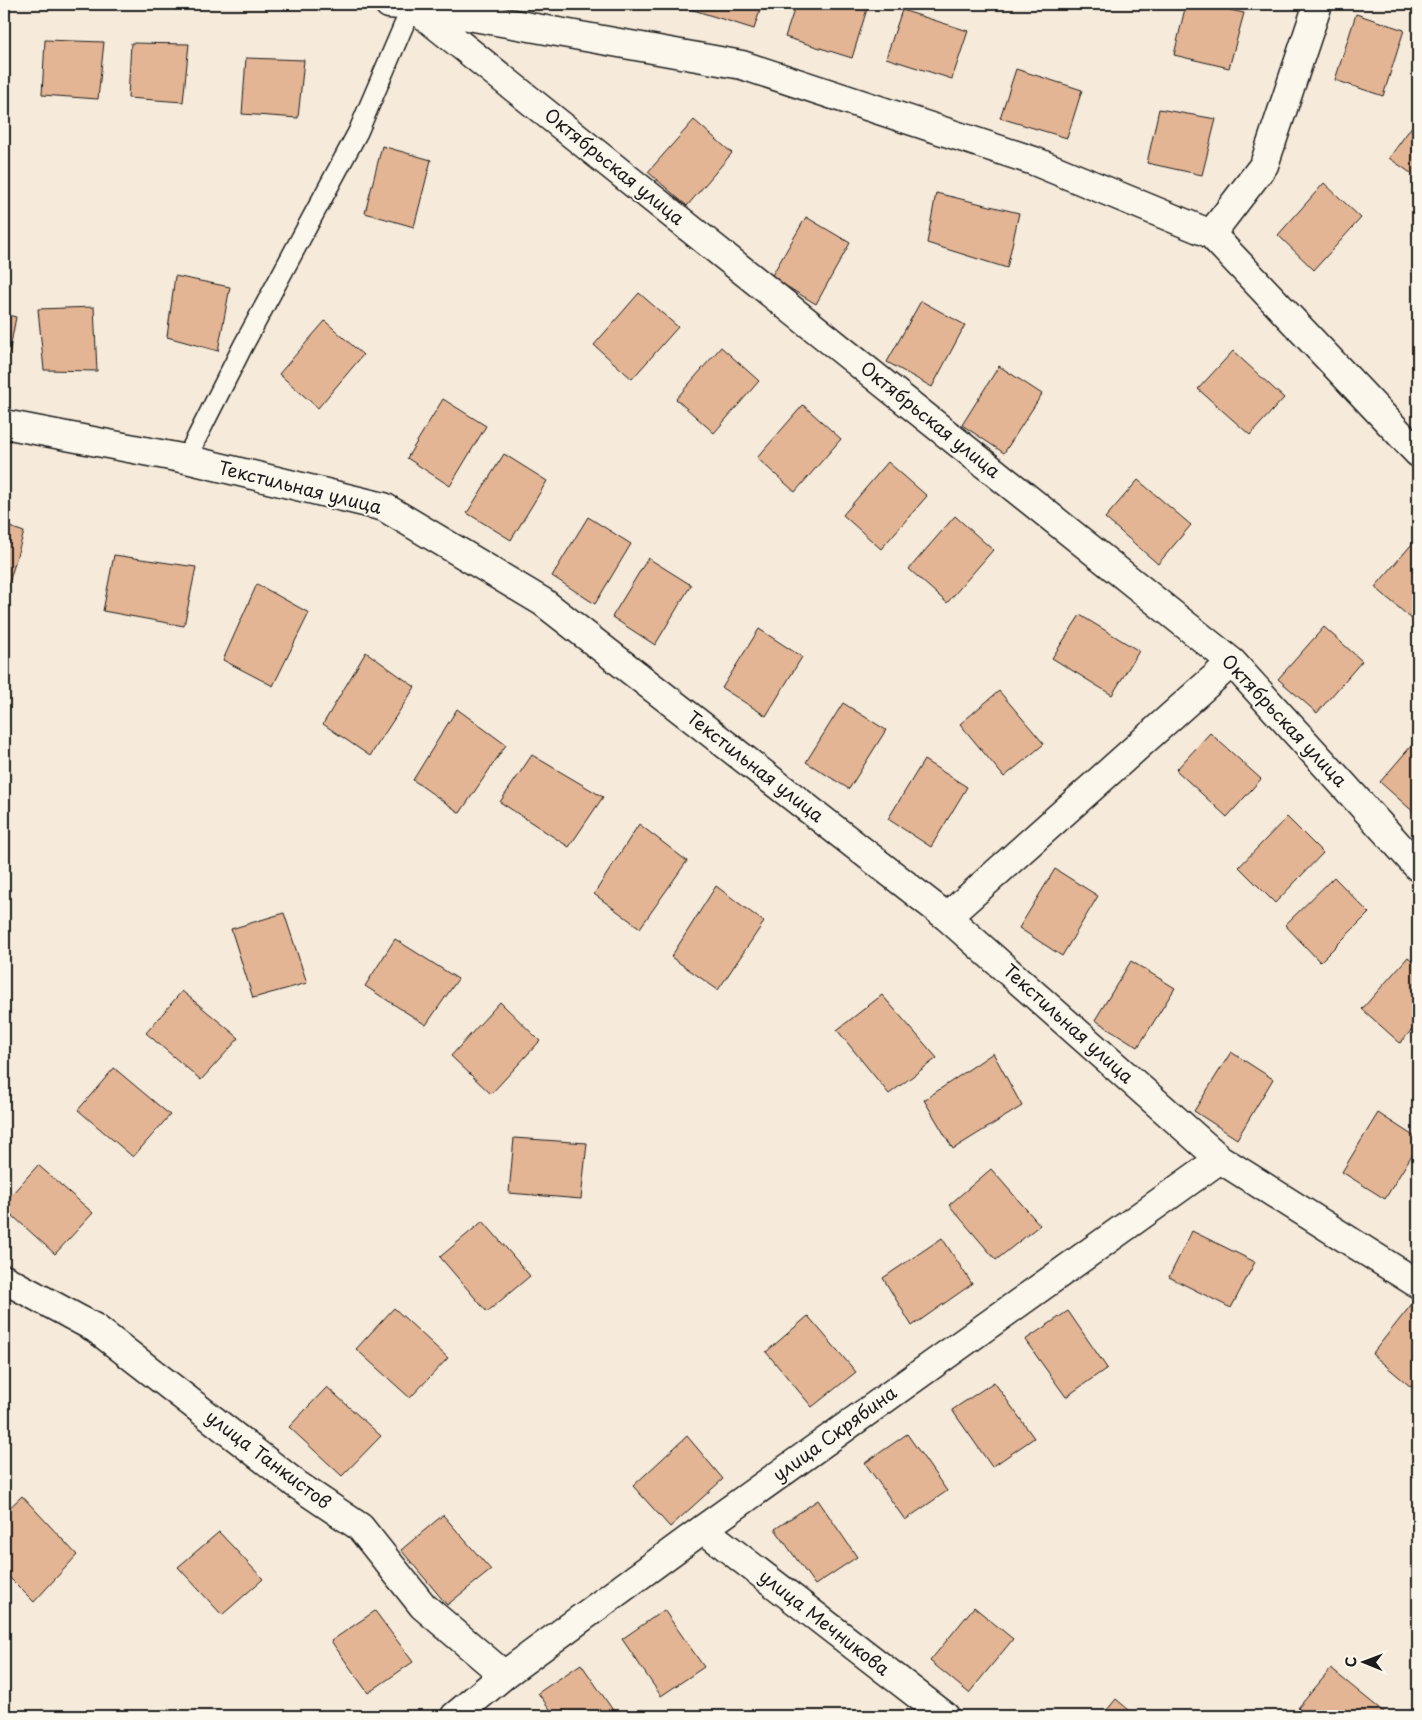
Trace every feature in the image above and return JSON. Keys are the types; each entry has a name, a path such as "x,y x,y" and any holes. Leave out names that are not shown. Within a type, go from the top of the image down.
{"street":[{"path":"1211,234 1264,165 1318,4"},
{"path":"401,5 742,65 1034,162 1211,234 1418,453"},
{"name":"Октябрьская улица","path":"401,5 1232,662 1418,866"},
{"name":"Текстильная улица","path":"4,424 186,459 384,507 543,602 946,917 1220,1159 1418,1284"},
{"path":"946,917 1232,662"},
{"name":"улица Скрябина","path":"455,1716 504,1675 703,1530 1220,1159"},
{"name":"улица Танкистов","path":"4,1279 95,1328 296,1484 360,1528 423,1606 504,1675"},
{"name":"улица Мечникова","path":"703,1530 945,1716"}],"lane":[{"path":"186,459 248,337 358,132 401,5"}],"building":[{"path":"689,4 762,4 754,29 687,8"},
{"path":"796,4 851,4 867,9 852,58 785,37"},
{"path":"1186,4 1202,4 1244,13 1229,68 1174,55"},
{"path":"902,10 968,31 952,79 886,58"},
{"path":"1356,14 1404,30 1383,96 1335,80"},
{"path":"45,40 104,42 98,99 42,95"},
{"path":"131,43 189,44 183,102 128,98"},
{"path":"246,58 304,60 298,118 242,114"},
{"path":"1016,69 1082,90 1067,138 1000,118"},
{"path":"1159,109 1216,119 1202,175 1147,163"},
{"path":"1418,118 1418,178 1389,158"},
{"path":"694,120 732,153 687,206 648,172"},
{"path":"382,146 431,160 414,227 365,213"},
{"path":"1324,183 1361,218 1314,270 1278,235"},
{"path":"936,193 1019,213 1007,268 927,243"},
{"path":"806,217 850,243 816,304 771,277"},
{"path":"175,276 230,287 218,351 167,337"},
{"path":"639,293 678,327 632,379 594,345"},
{"path":"921,301 965,325 932,387 887,362"},
{"path":"94,307 97,371 44,370 38,309"},
{"path":"4,314 16,317 4,381"},
{"path":"325,321 363,355 318,408 279,374"},
{"path":"721,347 759,381 714,433 676,399"},
{"path":"1233,351 1284,398 1250,435 1198,389"},
{"path":"999,366 1042,394 1004,453 962,425"},
{"path":"443,399 486,426 450,486 407,458"},
{"path":"803,405 841,439 795,492 757,458"},
{"path":"504,454 547,481 511,540 467,513"},
{"path":"888,462 927,496 881,549 843,515"},
{"path":"1138,480 1191,525 1158,564 1105,518"},
{"path":"955,516 993,550 947,603 909,569"},
{"path":"588,517 631,544 595,604 552,576"},
{"path":"4,525 24,532 4,600"},
{"path":"1418,537 1418,616 1414,621 1375,587"},
{"path":"114,555 196,567 184,626 103,611"},
{"path":"648,558 691,585 655,645 612,617"},
{"path":"257,584 309,613 273,686 223,660"},
{"path":"1080,615 1139,651 1112,695 1052,658"},
{"path":"1324,627 1362,661 1317,713 1278,679"},
{"path":"759,629 802,657 766,716 722,688"},
{"path":"366,652 415,687 370,756 323,724"},
{"path":"999,691 1044,744 1004,777 960,724"},
{"path":"843,703 886,730 849,789 806,762"},
{"path":"457,709 506,745 460,813 413,780"},
{"path":"1210,733 1261,779 1227,817 1176,770"},
{"path":"1418,738 1418,816 1380,782"},
{"path":"532,755 603,797 569,847 500,802"},
{"path":"924,760 967,787 931,847 888,819"},
{"path":"1287,817 1323,853 1275,903 1239,867"},
{"path":"639,824 687,861 640,928 594,894"},
{"path":"1055,869 1098,896 1062,956 1019,928"},
{"path":"1334,877 1369,913 1320,962 1285,925"},
{"path":"716,886 764,922 718,990 671,957"},
{"path":"284,913 307,983 253,998 231,929"},
{"path":"395,939 458,979 426,1025 365,986"},
{"path":"1408,957 1418,966 1418,1023 1400,1043 1362,1009"},
{"path":"1131,961 1175,988 1138,1047 1095,1020"},
{"path":"182,991 239,1038 201,1080 146,1033"},
{"path":"882,995 937,1058 889,1094 837,1030"},
{"path":"500,1002 540,1041 491,1094 451,1056"},
{"path":"1231,1052 1273,1079 1237,1139 1194,1111"},
{"path":"993,1053 1022,1106 953,1149 924,1100"},
{"path":"114,1068 170,1115 133,1157 78,1110"},
{"path":"1378,1113 1418,1139 1418,1145 1385,1199 1342,1172"},
{"path":"514,1138 587,1143 581,1199 509,1193"},
{"path":"38,1165 93,1213 55,1254 4,1208 4,1203"},
{"path":"991,1169 1040,1225 996,1260 949,1205"},
{"path":"483,1221 530,1276 487,1312 440,1257"},
{"path":"1192,1231 1255,1262 1231,1308 1169,1277"},
{"path":"942,1238 972,1284 912,1326 883,1278"},
{"path":"1415,1300 1418,1303 1418,1378 1411,1387 1372,1354"},
{"path":"394,1308 448,1358 410,1398 356,1349"},
{"path":"1068,1311 1107,1368 1066,1397 1025,1340"},
{"path":"808,1316 856,1372 812,1407 766,1352"},
{"path":"994,1382 1034,1438 992,1467 952,1410"},
{"path":"327,1387 381,1436 342,1476 289,1427"},
{"path":"907,1434 947,1491 905,1520 865,1463"},
{"path":"687,1436 723,1479 670,1527 633,1486"},
{"path":"22,1496 77,1555 34,1602 4,1572 4,1513"},
{"path":"818,1500 857,1557 815,1585 775,1529"},
{"path":"443,1515 491,1570 447,1605 401,1550"},
{"path":"219,1532 263,1579 222,1615 178,1567"},
{"path":"974,1607 1013,1639 969,1693 930,1661"},
{"path":"664,1610 704,1667 661,1696 622,1639"},
{"path":"375,1611 413,1662 368,1693 331,1641"},
{"path":"581,1664 617,1716 555,1716 538,1693"},
{"path":"1331,1669 1385,1713 1382,1716 1308,1716 1298,1708"},
{"path":"1116,1699 1136,1716 1102,1716"}]}
